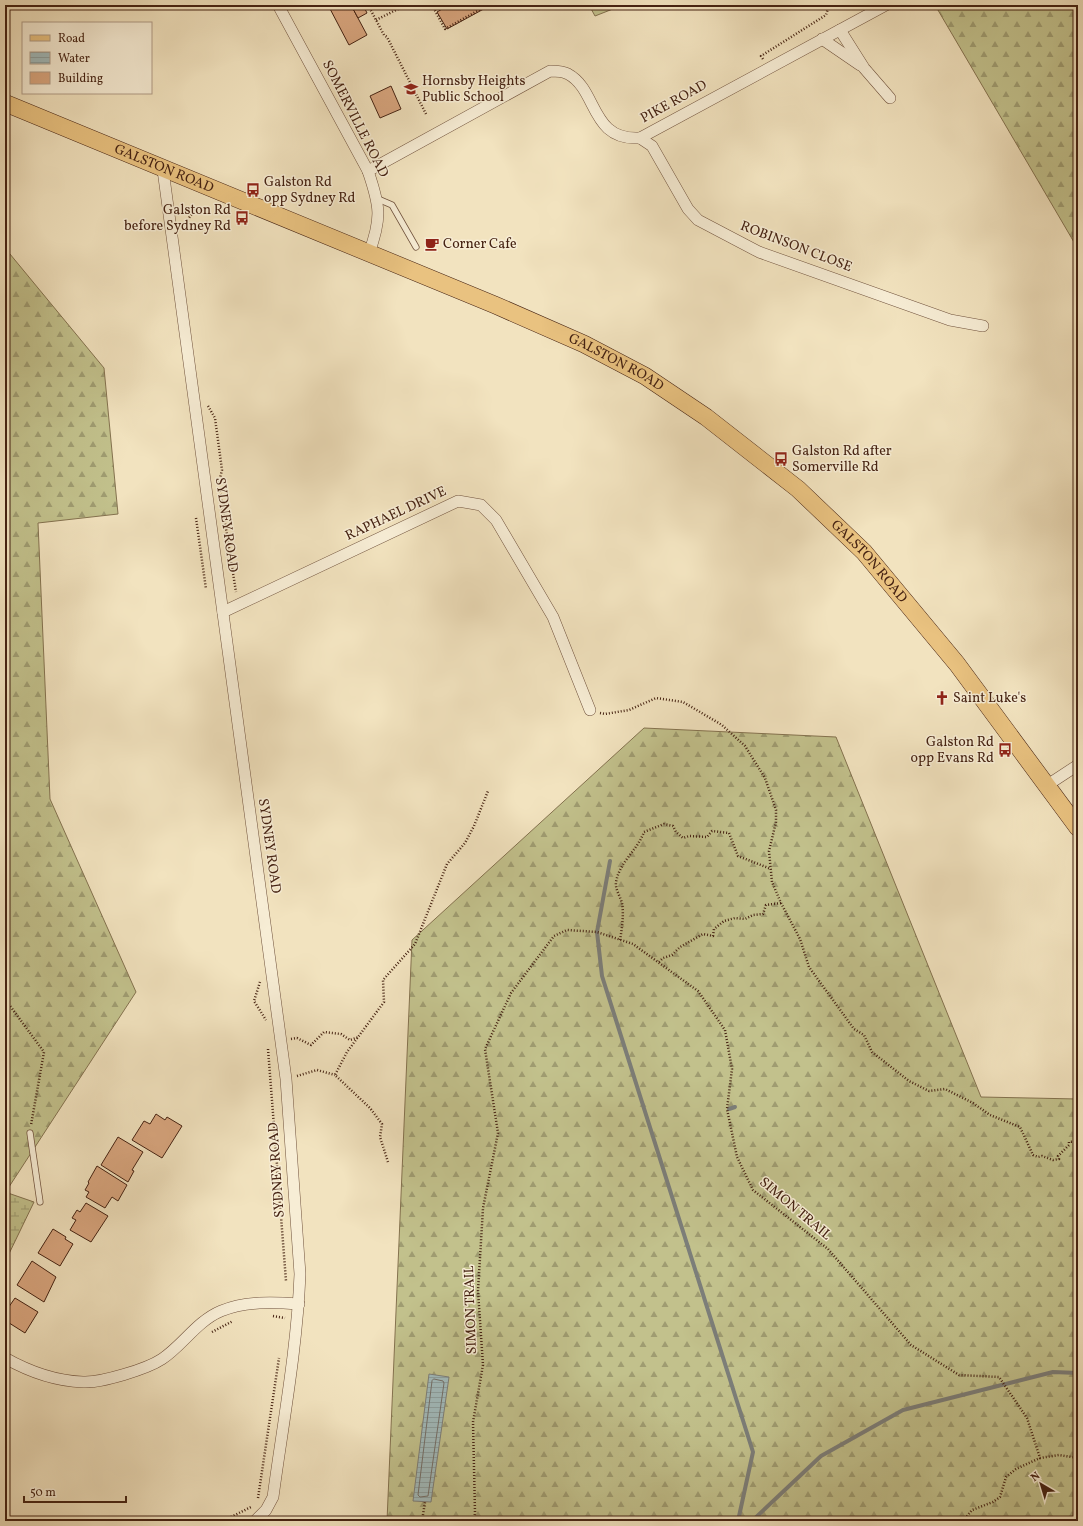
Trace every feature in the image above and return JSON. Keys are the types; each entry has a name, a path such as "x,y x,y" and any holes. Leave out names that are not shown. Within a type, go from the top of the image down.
{"main road":[{"name":"GALSTON ROAD","path":"5,103 163,170 495,305 618,361 645,376 701,413 798,488 864,552 961,670 1078,828"}],"street":[{"name":"SOMERVILLE ROAD","path":"278,5 368,171 378,199 378,231 369,253"},
{"name":"PIKE ROAD","path":"368,171 550,71 567,73 575,80 604,125 612,131 622,137 640,138 886,5"},
{"path":"840,30 864,68 890,98"},
{"path":"822,39 864,68"},
{"name":"ROBINSON CLOSE","path":"640,138 652,146 688,209 698,220 759,252 950,320 983,326"},
{"name":"SYDNEY ROAD","path":"163,170 286,1079 300,1274 299,1304 272,1497 266,1510 255,1521"},
{"name":"RAPHAEL DRIVE","path":"223,612 458,501 481,505 496,520 553,616 590,710"},
{"path":"1046,786 1078,765"},
{"path":"5,1358 43,1375 84,1382 99,1380 128,1374 162,1360 189,1334 219,1312 246,1303 299,1304"}],"lane":[{"path":"378,199 392,205 416,247"},
{"path":"30,1133 40,1202"}],"path":[{"path":"368,5 387,37 426,114"},
{"path":"376,20 406,5"},
{"path":"432,5 445,29 488,5"},
{"path":"769,68 761,56 826,15 829,5"},
{"path":"184,231 184,223 196,208"},
{"path":"204,401 215,418 222,470 218,480 236,592"},
{"path":"196,518 207,596"},
{"path":"590,710 605,714 629,710 656,698 683,702 728,730 745,746 765,778 776,810 776,822 769,852 772,882 800,939 809,967 854,1029 864,1035 872,1052 909,1081 929,1091 945,1089 973,1103 990,1115 1020,1127 1033,1155 1038,1158 1042,1156 1053,1160 1059,1159 1058,1156 1069,1145 1069,1142 1078,1141"},
{"path":"335,1075 347,1052 384,1002 383,980 415,944 447,864 464,843 474,826 488,791"},
{"path":"620,940 623,923 622,903 615,884 620,867 628,856 636,849 644,832 664,824 674,826 676,832 683,838 690,836 707,837 712,831 729,833 738,856 771,869"},
{"path":"659,962 663,958 672,955 680,947 703,934 713,936 714,929 724,921 735,918 745,919 752,915 763,914 766,905 781,903"},
{"name":"SIMON TRAIL","path":"474,1521 473,1422 483,1365 478,1291 483,1208 498,1133 485,1049 511,993 554,936 567,930 597,932 633,944 698,991 725,1030 732,1069 727,1109 737,1158 753,1190 828,1249 911,1345 959,1375 999,1377 1027,1418 1040,1458"},
{"path":"261,979 254,1001 266,1021"},
{"path":"5,999 44,1052 30,1133"},
{"path":"281,1041 297,1038 311,1045 324,1032 341,1034 350,1040 360,1036"},
{"path":"268,1045 287,1289"},
{"path":"286,1079 317,1070 335,1075 370,1108 382,1124 380,1136 388,1162"},
{"path":"284,1325 285,1317"},
{"path":"223,1521 257,1503 279,1356"},
{"path":"963,1521 972,1510 993,1502 1000,1497 1006,1477 1016,1469 1040,1458 1059,1455 1078,1458"},
{"path":"422,1521 425,1502"}],"green space":[{"path":"589,5 623,5 595,16"},
{"path":"935,5 1078,5 1078,249"},
{"path":"5,248 104,368 118,514 38,523 50,799 136,992 5,1193"},
{"path":"644,728 836,737 981,1097 1078,1099 1078,1521 387,1521 412,940"},
{"path":"5,1192 34,1202 5,1262"}],"water":[{"path":"429,1374 449,1377 431,1502 413,1501"}],"building":[{"path":"328,5 351,5 367,35 349,45"},
{"path":"351,5 363,5 367,13 358,18"},
{"path":"449,5 491,5 447,29 437,12"},
{"path":"391,86 401,109 380,118 370,96"},
{"path":"156,1114 165,1120 167,1117 182,1126 162,1158 132,1140 144,1121 150,1124"},
{"path":"118,1137 143,1152 132,1170 134,1171 128,1182 101,1165"},
{"path":"97,1166 127,1185 118,1201 112,1197 105,1208 86,1197 89,1192 85,1190"},
{"path":"86,1203 108,1216 91,1242 70,1230 76,1220 72,1218 77,1210 80,1212"},
{"path":"53,1229 66,1237 65,1239 73,1244 60,1266 38,1253"},
{"path":"32,1261 56,1277 44,1302 17,1285"},
{"path":"15,1298 38,1312 25,1333 6,1321 5,1323 5,1310 6,1311"}],"waterway":[{"path":"610,861 597,932 602,976 753,1452 738,1521"},
{"path":"729,1109 735,1107"},
{"path":"752,1521 821,1456 903,1410 1053,1372 1078,1373"}],"place":[{"name":"Hornsby Heights Public School","path":"411,89"},
{"name":"Galston Rd opp Sydney Rd","path":"253,190"},
{"name":"Galston Rd before Sydney Rd","path":"242,218"},
{"name":"Corner Cafe","path":"432,244"},
{"name":"Galston Rd after Somerville Rd","path":"781,459"},
{"name":"Saint Luke's","path":"942,698"},
{"name":"Galston Rd opp Evans Rd","path":"1005,750"}]}
